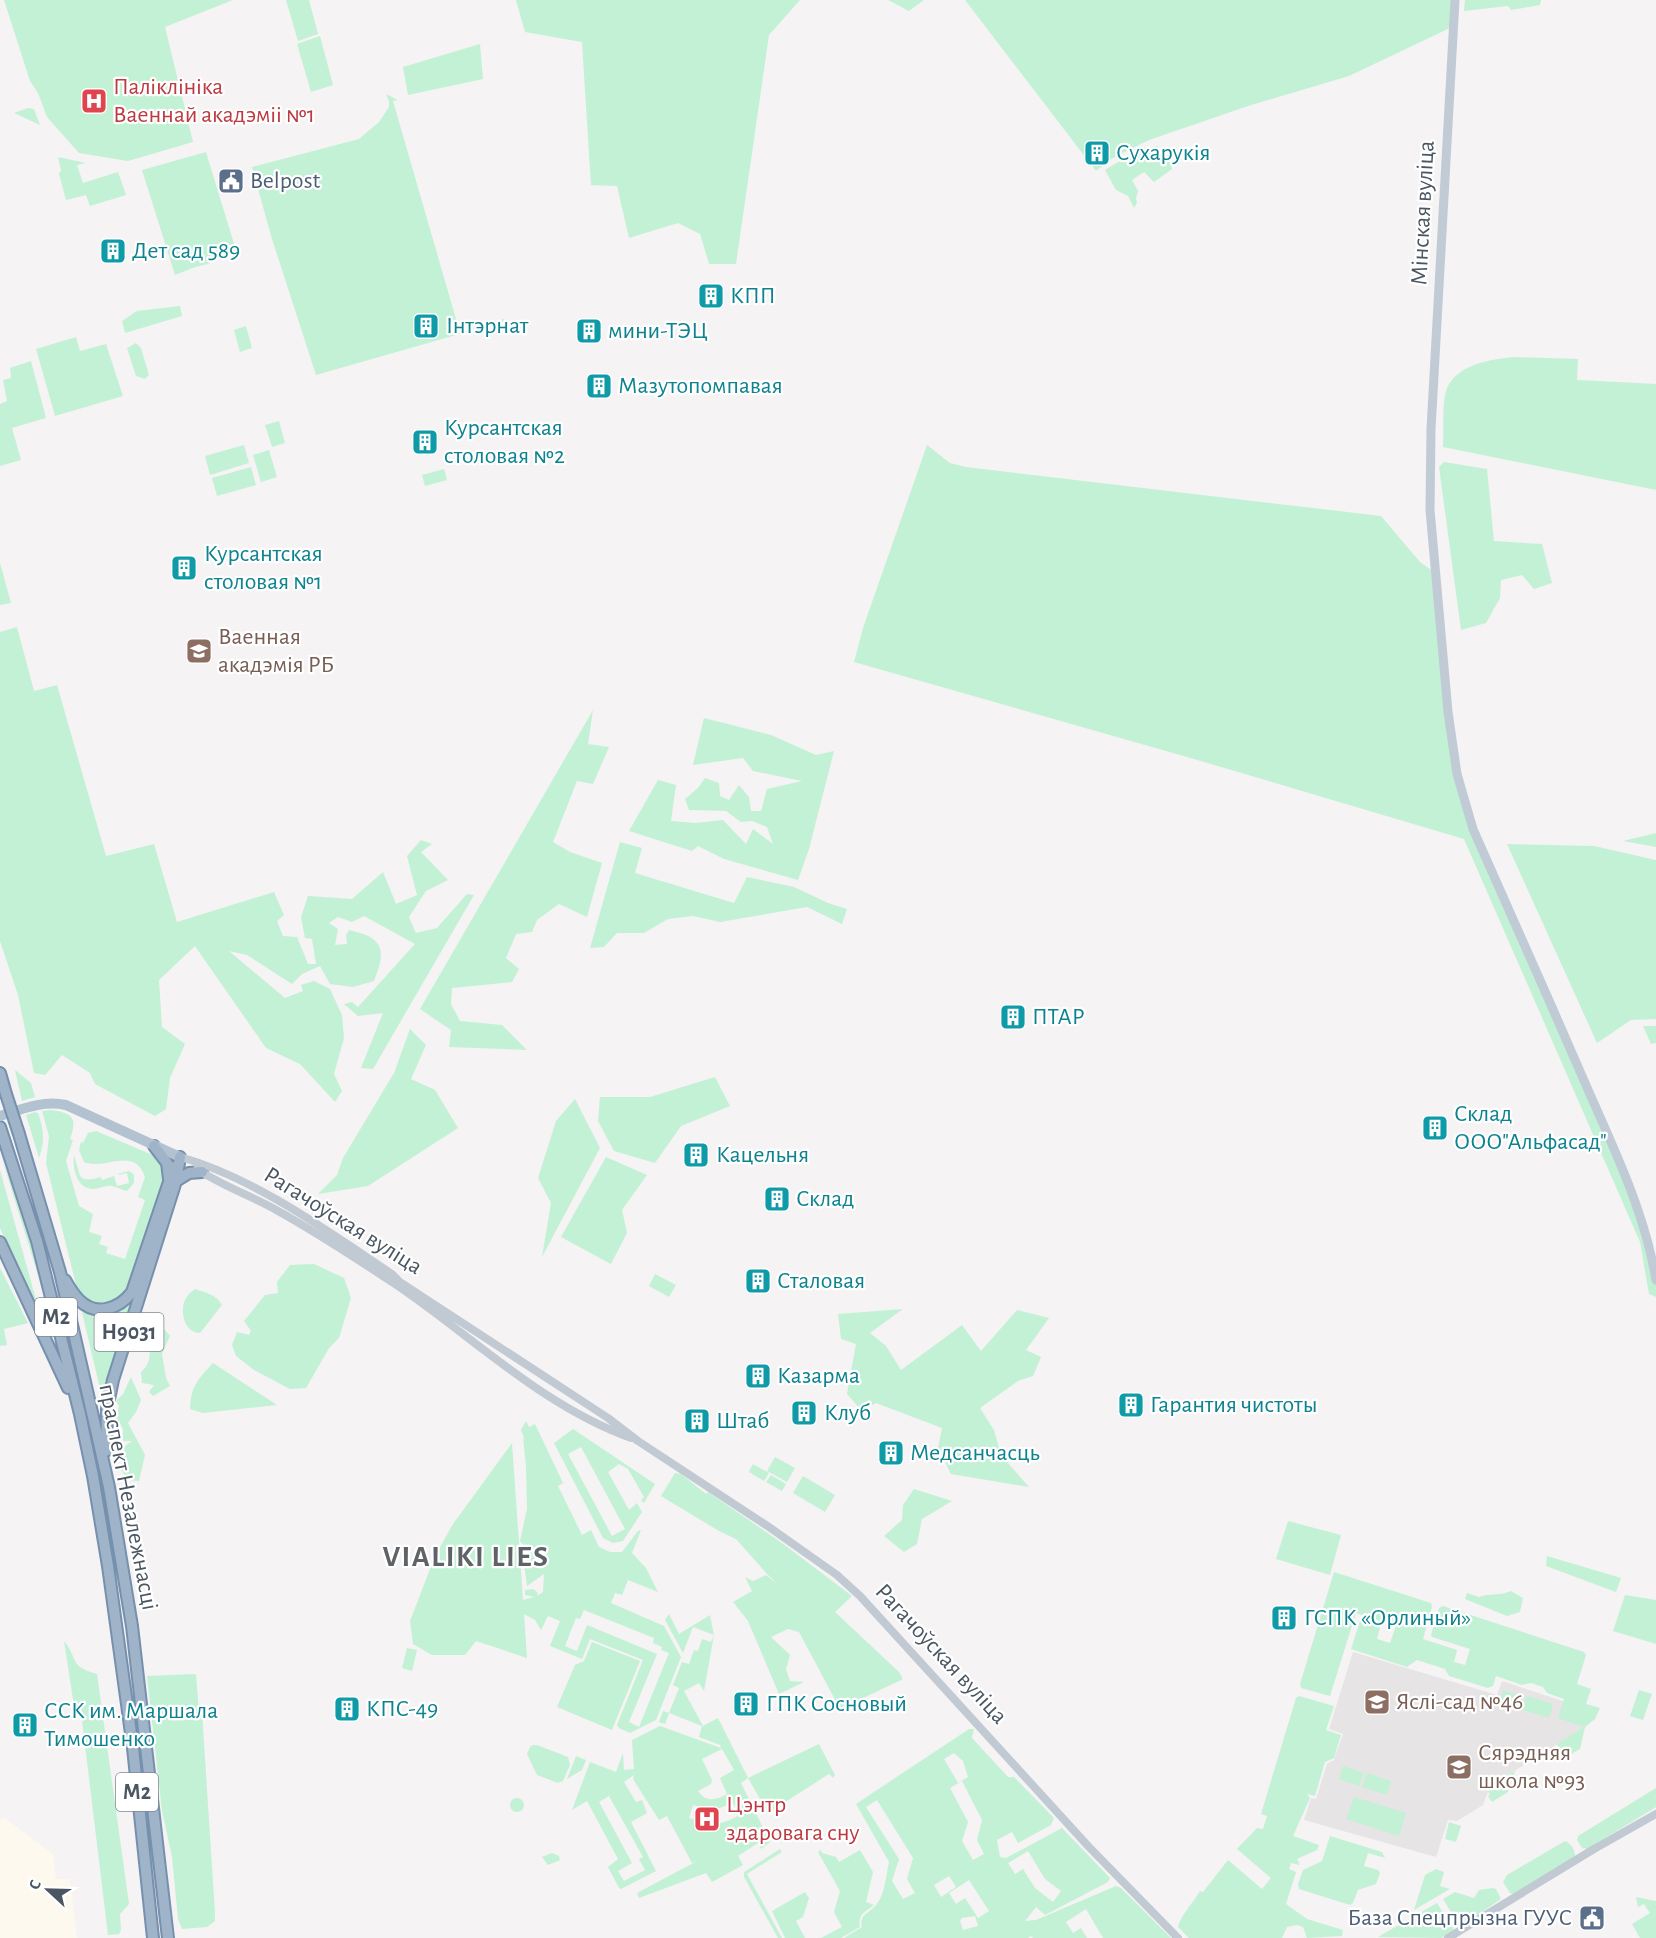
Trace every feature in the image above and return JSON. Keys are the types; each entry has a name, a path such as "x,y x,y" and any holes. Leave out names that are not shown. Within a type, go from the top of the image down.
{"highway":[{"name":"праспект Незалежнасці","path":"0,1073 60,1272 109,1487 132,1626 168,1938"},
{"name":"праспект Незалежнасці","path":"2,1133 37,1241 80,1414 108,1566 133,1748 153,1938"},
{"path":"154,1146 167,1163 173,1180 189,1173 202,1172"},
{"name":"Н9031","path":"109,1487 105,1435 109,1398 180,1157"},
{"name":"Н9031","path":"60,1272 79,1300 91,1307 105,1309 119,1305 132,1292 173,1180"},
{"path":"0,1242 80,1414"}],"main road":[{"name":"Мінская вуліца","path":"1455,0 1431,429 1430,510 1434,572 1457,774 1467,814 1620,1163 1645,1229 1656,1280"},
{"name":"Рагачоўская вуліца","path":"0,1116 40,1104 66,1105 180,1157"}],"street":[{"name":"Рагачоўская вуліца","path":"180,1157 202,1172 278,1211 396,1285 520,1376 582,1418 638,1441"},
{"name":"Рагачоўская вуліца","path":"180,1157 211,1167 307,1217 474,1332 608,1418 638,1441 732,1502 848,1584 1081,1838 1178,1938"},
{"path":"1448,1938 1570,1863 1656,1814"}],"shaded area":[{"name":"Сярэдняя школа №93","path":"1353,1652 1497,1695 1502,1681 1590,1710 1585,1727 1490,1786 1483,1805 1457,1821 1448,1820 1436,1857 1304,1820 1311,1798 1316,1799 1327,1764 1334,1760 1343,1734 1329,1729"},
{"path":"5,1818 53,1854 56,1879 70,1879 77,1938 0,1938 0,1819"}],"green space":[{"path":"4,0 233,0 165,27 193,142 128,161 79,153 47,117 38,93 30,81"},
{"path":"286,0 309,0 318,34 298,41"},
{"path":"516,0 800,0 769,35 736,264 709,264 700,234 678,223 629,238 617,186 591,185 582,42 525,32"},
{"path":"888,0 924,0 909,11"},
{"path":"965,0 1455,0 1452,27 1349,76 1251,105 1149,140 1111,159 1096,171"},
{"path":"1465,0 1541,0 1540,5 1511,10 1508,6 1464,11"},
{"path":"320,36 333,85 311,92 297,44"},
{"path":"480,44 483,79 408,95 403,67"},
{"path":"386,94 398,100 393,101 460,333 504,319 505,321 316,375 272,239 252,167 359,139 379,122 389,107"},
{"path":"28,108 34,109 40,125 14,113"},
{"path":"1158,146 1159,151 1168,156 1172,169 1154,182 1144,172 1132,180 1138,191 1134,208 1128,196 1116,190 1105,170 1140,149"},
{"path":"206,152 235,247 208,264 175,275 142,170"},
{"path":"58,157 86,163 77,165 83,183 118,172 126,195 90,206 86,195 66,200 59,174 61,170"},
{"path":"180,306 182,316 125,333 122,321 137,311"},
{"path":"246,326 252,348 240,352 234,330"},
{"path":"76,337 80,351 106,344 123,396 55,416 36,349"},
{"path":"136,343 141,348 149,375 145,379 136,376 127,348"},
{"path":"1514,357 1578,359 1577,380 1656,384 1656,490 1443,447 1444,403 1450,382 1465,369 1474,365"},
{"path":"31,361 46,418 12,428 21,460 0,466 0,404 7,401 3,380 11,378 10,368"},
{"path":"279,421 285,443 272,447 265,425"},
{"path":"244,445 249,463 210,475 205,456"},
{"path":"927,445 950,463 966,467 1381,516 1420,562 1434,572 1448,712 1467,814 1620,1163 1656,1280 1656,1297 1649,1294 1640,1242 1464,839 854,662 863,628"},
{"path":"269,450 277,477 261,482 253,455"},
{"path":"1444,462 1487,469 1494,541 1542,544 1552,583 1534,589 1522,575 1501,580 1500,598 1486,623 1461,630 1439,467"},
{"path":"251,467 256,485 217,496 212,478"},
{"path":"444,469 447,480 425,486 422,475"},
{"path":"0,563 11,603 0,605"},
{"path":"17,627 34,691 57,685 106,856 154,844 177,922 274,892 284,915 277,921 283,936 297,937 308,964 316,964 312,939 305,938 301,917 308,896 352,899 383,872 396,904 417,895 407,856 421,840 432,844 421,852 448,880 426,891 409,917 416,933 437,928 467,894 474,895 373,1069 361,1068 383,1013 358,1016 344,1004 352,1002 358,1007 415,944 364,916 352,922 338,917 329,923 338,929 335,945 347,944 346,935 349,930 371,937 380,948 381,959 374,981 353,987 330,984 320,966 302,974 292,984 247,955 229,951 285,998 303,991 301,985 314,981 330,989 342,1015 344,1038 334,1074 342,1091 335,1102 300,1064 266,1048 195,946 159,980 162,1027 185,1044 170,1078 166,1109 155,1116 95,1084 90,1073 62,1055 45,1075 34,1073 18,995 0,941 0,632"},
{"path":"593,710 588,744 609,747 593,784 577,781 553,842 570,852 602,863 587,917 559,904 537,920 532,932 516,934 506,958 519,969 512,982 452,988 451,1004 460,1021 502,1025 527,1050 449,1047 451,1030 420,1009"},
{"path":"704,718 771,735 816,755 834,751 809,849 798,880 724,859 698,846 692,851 629,831 658,780 676,785 671,821 696,823 723,820 746,844 753,829 773,844 767,827 752,821 741,822 726,811 689,810 685,799 698,788 705,778 719,783 720,796 729,800 739,785 749,797 751,811 761,811 767,789 802,781 753,771 743,758 693,765"},
{"path":"1656,833 1656,847 1623,841"},
{"path":"620,842 642,848 635,873 734,903 747,877 794,887 847,909 842,924 807,907 720,922 693,916 668,919 644,933 617,933 604,947 590,948"},
{"path":"1507,844 1594,846 1656,860 1656,1019 1631,1020 1597,1043"},
{"path":"1643,1026 1656,1026 1656,1043 1651,1044"},
{"path":"410,1029 426,1045 411,1079 435,1090 458,1128 368,1186 318,1194 337,1175 343,1158 394,1073"},
{"path":"15,1070 31,1083 35,1097 22,1101"},
{"path":"715,1077 730,1106 681,1126 655,1163 614,1151 598,1121 600,1097 650,1097"},
{"path":"575,1099 600,1148 542,1257 551,1203 538,1178 556,1121"},
{"path":"51,1110 68,1115 73,1121 70,1139 73,1140 66,1161 79,1206 93,1214 89,1232 102,1236 99,1244 108,1247 106,1253 125,1259 145,1200 138,1197 145,1177 134,1162 92,1164 84,1162 79,1150 81,1142 83,1143 88,1133 96,1131 155,1156 162,1162 162,1178 164,1179 129,1285 124,1293 110,1302 94,1302 87,1299 76,1285 46,1163 49,1136 42,1111"},
{"path":"38,1113 42,1125 43,1136 39,1158 26,1115"},
{"path":"74,1155 80,1176 85,1179 101,1177 102,1180 114,1176 117,1186 129,1183 127,1173 118,1174 129,1171 134,1175 134,1183 127,1191 110,1186 96,1189 83,1186 77,1177"},
{"path":"606,1157 647,1175 622,1210 627,1233 611,1264 561,1237"},
{"path":"2,1159 26,1223 61,1359 60,1360 56,1352 55,1339 38,1275"},
{"path":"0,1170 45,1332 0,1228"},
{"path":"314,1264 344,1278 351,1298 339,1338 329,1348 306,1388 290,1389 254,1370 236,1356 232,1345 237,1332 249,1335 251,1331 244,1321 265,1295 278,1293 277,1282 290,1265"},
{"path":"0,1268 28,1323 4,1329 7,1345 0,1346"},
{"path":"655,1274 676,1285 669,1297 649,1286"},
{"path":"195,1289 214,1296 222,1305 200,1333 190,1329 183,1312 185,1300"},
{"path":"136,1293 104,1394 101,1393 81,1308 96,1315 111,1314 125,1306"},
{"path":"903,1309 870,1333 886,1346 901,1370 962,1325 981,1351 1017,1310 1049,1318 1026,1350 1041,1357 1033,1376 1018,1381 980,1408 994,1430 1001,1455 1029,1487 951,1474 938,1448 942,1428 876,1403 862,1411 847,1394 856,1344 841,1339 838,1314"},
{"path":"159,1327 170,1336 162,1354 166,1378 170,1386 153,1396 149,1392 154,1385 142,1383 141,1372 148,1362 153,1328"},
{"path":"213,1363 277,1405 203,1413 190,1409 196,1383"},
{"path":"131,1377 141,1400 128,1423 145,1455 139,1481 128,1480 120,1468 125,1446 132,1441 123,1441 123,1429 116,1418 119,1406 116,1401 123,1394"},
{"path":"526,1421 529,1427 535,1424 563,1483 558,1486 582,1535 591,1530 599,1547 610,1552 622,1552 641,1530 632,1553 646,1568 658,1592 628,1580 622,1595 615,1593 611,1603 664,1626 681,1657 656,1720 630,1733 617,1725 643,1660 590,1639 582,1659 550,1646 560,1621 548,1616 541,1630 535,1620 524,1614 527,1658 476,1641 465,1655 432,1655 413,1644 410,1621 435,1556 453,1524 512,1443 523,1600 534,1597 525,1595 525,1590 533,1589 538,1593 537,1596 543,1592 544,1574 527,1586 524,1563 531,1555 520,1541 527,1509 523,1437 526,1443 521,1430","holes":["584,1610 654,1638 653,1643 669,1653 639,1727 629,1722 657,1654 587,1625 577,1651 565,1646 576,1618 580,1619"]},
{"path":"573,1429 655,1484 644,1503 641,1500 644,1497 628,1469 619,1464 608,1472 629,1510 637,1503 642,1512 623,1541 613,1543 603,1538 554,1443","holes":["581,1447 625,1529 612,1536 568,1454"]},
{"path":"775,1457 795,1468 787,1482 767,1471"},
{"path":"753,1464 769,1473 764,1481 749,1472"},
{"path":"675,1473 681,1474 706,1494 708,1492 782,1543 852,1596 835,1612 899,1672 903,1679 840,1709 799,1632 788,1629 771,1637 790,1655 786,1669 790,1681 804,1682 779,1694 748,1621 733,1602 752,1591 745,1577 753,1581 766,1575 779,1585 736,1539 661,1496"},
{"path":"771,1475 786,1484 782,1491 766,1482"},
{"path":"803,1476 835,1495 825,1512 793,1493"},
{"path":"914,1489 952,1501 922,1519 917,1544 904,1552 884,1536 902,1520 903,1505"},
{"path":"1288,1521 1341,1535 1330,1575 1276,1559"},
{"path":"1547,1556 1621,1578 1616,1592 1546,1566"},
{"path":"1334,1572 1431,1603 1432,1607 1423,1639 1457,1650 1454,1662 1465,1665 1470,1649 1432,1637 1439,1608 1443,1606 1584,1652 1586,1655 1577,1684 1591,1689 1586,1704 1600,1708 1595,1719 1585,1727 1580,1749 1565,1758 1557,1744 1584,1727 1558,1718 1564,1699 1547,1693 1543,1687 1531,1683 1522,1685 1496,1676 1493,1686 1488,1688 1449,1676 1445,1669 1417,1660 1407,1667 1351,1649 1360,1621 1380,1627 1377,1639 1390,1643 1396,1626 1356,1613 1330,1696 1301,1688 1300,1684"},
{"path":"1511,1591 1523,1598 1520,1612 1507,1616 1465,1599 1467,1593 1479,1597"},
{"path":"1625,1595 1656,1600 1656,1644 1613,1631"},
{"path":"669,1614 679,1634 710,1615 714,1635 693,1627 683,1653 665,1620"},
{"path":"714,1635 704,1691 699,1683 684,1691 703,1726 718,1718 748,1778 741,1783 770,1842 761,1849 758,1843 738,1856 743,1865 712,1882 706,1873 639,1898 637,1893 699,1860 692,1863 667,1816 659,1820 633,1779 634,1775 624,1782 636,1802 642,1800 647,1813 631,1822 656,1871 621,1889 608,1867 618,1859 587,1801 572,1810 590,1762 616,1772 623,1753 624,1770 634,1769 632,1740 660,1726 721,1748 720,1745 699,1737 702,1726 669,1713 679,1688 673,1685 682,1662 689,1664 694,1650 698,1651 702,1639 711,1642","holes":["722,1749 734,1770 720,1778 727,1794 716,1799 708,1799 698,1791 711,1784 712,1780 702,1759","609,1796 643,1857 639,1859 645,1870 624,1881 618,1871 632,1863 599,1802","733,1803 739,1815 726,1822 715,1824 689,1818 693,1805 717,1809"]},
{"path":"64,1641 78,1665 97,1674 129,1904 120,1914 119,1934 108,1935 81,1712 74,1706"},
{"path":"592,1642 640,1661 612,1730 557,1707 575,1665 584,1661"},
{"path":"407,1648 417,1650 412,1671 402,1668"},
{"path":"196,1674 199,1712 202,1712 215,1921 207,1927 182,1929 178,1919 172,1857 162,1811 147,1676"},
{"path":"1503,1690 1524,1697 1520,1709 1500,1703"},
{"path":"1639,1690 1652,1694 1643,1720 1630,1716"},
{"path":"1299,1696 1334,1706 1326,1730 1341,1735 1334,1758 1325,1762 1315,1796 1307,1794 1310,1798 1293,1836 1319,1845 1317,1850 1297,1859 1300,1865 1291,1863 1289,1869 1296,1872 1286,1904 1307,1919 1343,1930 1342,1936 1307,1938 1303,1927 1297,1925 1287,1927 1282,1938 1189,1938 1178,1927 1181,1918 1200,1891 1203,1892 1228,1860 1262,1889 1271,1878 1237,1849 1257,1828 1263,1829 1267,1816 1261,1814 1296,1698"},
{"path":"1527,1696 1553,1704 1549,1718 1523,1710"},
{"path":"663,1711 669,1713 665,1724 659,1722"},
{"path":"969,1729 974,1729 972,1738 1008,1777 1014,1777 1054,1818 1051,1825 1018,1843 1012,1832 997,1840 1000,1857 1006,1858 1062,1828 1110,1878 1108,1882 1045,1915 1036,1907 1025,1921 1036,1920 1116,1886 1121,1888 1171,1938 1103,1938 1086,1909 1066,1922 1073,1933 1081,1928 1087,1938 1033,1938 1031,1936 1028,1938 844,1938 862,1927 863,1917 879,1901 889,1862 856,1804","holes":["954,1753 963,1761 968,1777 958,1783 944,1759","962,1781 982,1820 977,1840 984,1854 973,1860 962,1841 968,1822 950,1788","877,1800 913,1858 907,1879 915,1893 903,1899 892,1881 899,1859 866,1807","1028,1851 1045,1879 1061,1891 1053,1902 1035,1888 1023,1869 1015,1874 1008,1863","949,1876 956,1887 941,1897 934,1885","969,1880 989,1911 978,1918 965,1898 956,1904 949,1893","975,1916 978,1926 963,1930 960,1921 962,1918"]},
{"path":"819,1744 835,1775 833,1778 829,1774 768,1813 748,1778"},
{"path":"533,1745 568,1757 570,1765 563,1781 558,1783 537,1775 527,1754"},
{"path":"576,1756 586,1760 582,1770 567,1779"},
{"path":"1343,1766 1364,1773 1359,1786 1339,1779"},
{"path":"1515,1771 1508,1792 1492,1802 1488,1796 1490,1786"},
{"path":"1367,1773 1391,1781 1387,1795 1362,1787"},
{"path":"1656,1788 1656,1807 1587,1849 1582,1848 1577,1840 1578,1836"},
{"path":"1354,1797 1406,1813 1399,1836 1346,1819"},
{"path":"514,1798 520,1798 524,1805 520,1812 514,1812 510,1808 510,1802"},
{"path":"1449,1822 1461,1826 1456,1842 1445,1839"},
{"path":"1330,1836 1382,1852 1385,1858 1368,1853 1364,1866 1378,1870 1380,1873 1376,1884 1358,1890 1350,1905 1299,1889 1298,1884 1303,1870 1322,1861"},
{"path":"1565,1841 1573,1848 1575,1858 1515,1895 1510,1893 1503,1882 1507,1875"},
{"path":"780,1849 782,1852 747,1874 782,1938 778,1938 744,1877 744,1872"},
{"path":"821,1850 822,1853 836,1857 839,1862 860,1850 873,1872 866,1902 874,1905 861,1916 860,1927 841,1938 821,1938 842,1927 834,1912 840,1891 818,1852"},
{"path":"552,1853 559,1856 560,1860 548,1865 542,1857"},
{"path":"1436,1869 1444,1872 1440,1886 1450,1889 1414,1910 1425,1875"},
{"path":"1496,1889 1501,1899 1460,1927 1443,1899 1455,1892 1474,1898 1479,1890"},
{"path":"805,1892 809,1898 803,1917 796,1921 805,1938 785,1938 772,1911"},
{"path":"1636,1897 1656,1901 1656,1938 1640,1938 1632,1924 1650,1913 1644,1904 1638,1907"},
{"path":"1437,1903 1454,1930 1441,1938 1378,1937"}],"place":[{"name":"Паліклініка Ваеннай акадэміі №1","path":"94,101"},
{"name":"Сухарукія","path":"1097,153"},
{"name":"Belpost","path":"231,181"},
{"name":"Дет сад 589","path":"113,251"},
{"name":"КПП","path":"711,296"},
{"name":"Інтэрнат","path":"426,326"},
{"name":"мини-ТЭЦ","path":"589,331"},
{"name":"Мазутопомпавая","path":"599,386"},
{"name":"Курсантская столовая №2","path":"425,442"},
{"name":"Курсантская столовая №1","path":"184,568"},
{"name":"Ваенная акадэмія РБ","path":"199,651"},
{"name":"ПТАР","path":"1013,1017"},
{"name":"Склад ООО\"Альфасад\"","path":"1435,1128"},
{"name":"Кацельня","path":"696,1155"},
{"name":"Склад","path":"777,1199"},
{"name":"Сталовая","path":"758,1281"},
{"name":"Казарма","path":"758,1376"},
{"name":"Гарантия чистоты","path":"1131,1405"},
{"name":"Клуб","path":"804,1413"},
{"name":"Штаб","path":"697,1421"},
{"name":"Медсанчасць","path":"891,1453"},
{"name":"ГСПК «Орлиный»","path":"1284,1618"},
{"name":"Яслі-сад №46","path":"1377,1702"},
{"name":"ГПК Сосновый","path":"746,1704"},
{"name":"КПС-49","path":"347,1709"},
{"name":"ССК им. Маршала Тимошенко","path":"25,1725"},
{"name":"Сярэдняя школа №93","path":"1459,1767"},
{"name":"Цэнтр здаровага сну","path":"707,1819"},
{"name":"База Спецпрызна ГУУС","path":"1592,1918"}],"district":[{"name":"VIALIKI LIES","path":"466,1557"}]}
